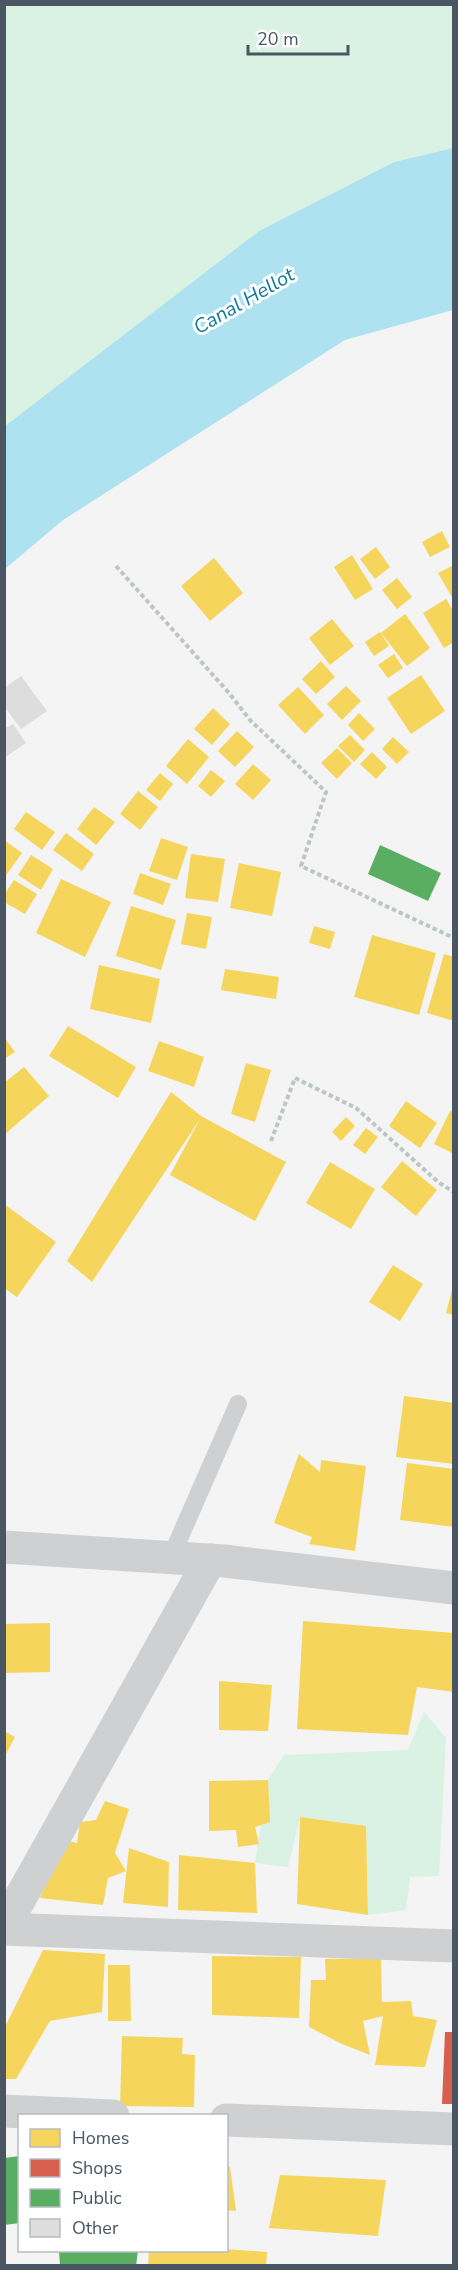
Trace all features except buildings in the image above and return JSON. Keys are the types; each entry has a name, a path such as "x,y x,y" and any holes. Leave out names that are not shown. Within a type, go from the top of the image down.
{"street":[{"path":"4,1547 210,1560 453,1588"},
{"path":"210,1560 4,1928 453,1946"},
{"path":"4,2111 86,2114"},
{"path":"228,2120 453,2129"}],"lane":[{"path":"171,1557 238,1404"}],"path":[{"path":"116,566 250,720 326,792 301,866 453,938"},
{"path":"271,1142 295,1078 356,1108 438,1182 453,1192"}],"green space":[{"path":"5,5 453,5 453,148 394,162 259,231 5,426"},
{"path":"424,1712 446,1738 439,1876 410,1877 406,1910 368,1915 366,1826 300,1817 288,1867 255,1863 268,1780 284,1755 408,1750"}],"water":[{"name":"Canal Hellot","path":"453,148 453,310 345,340 63,520 5,569 5,426 259,231 394,162"}]}
